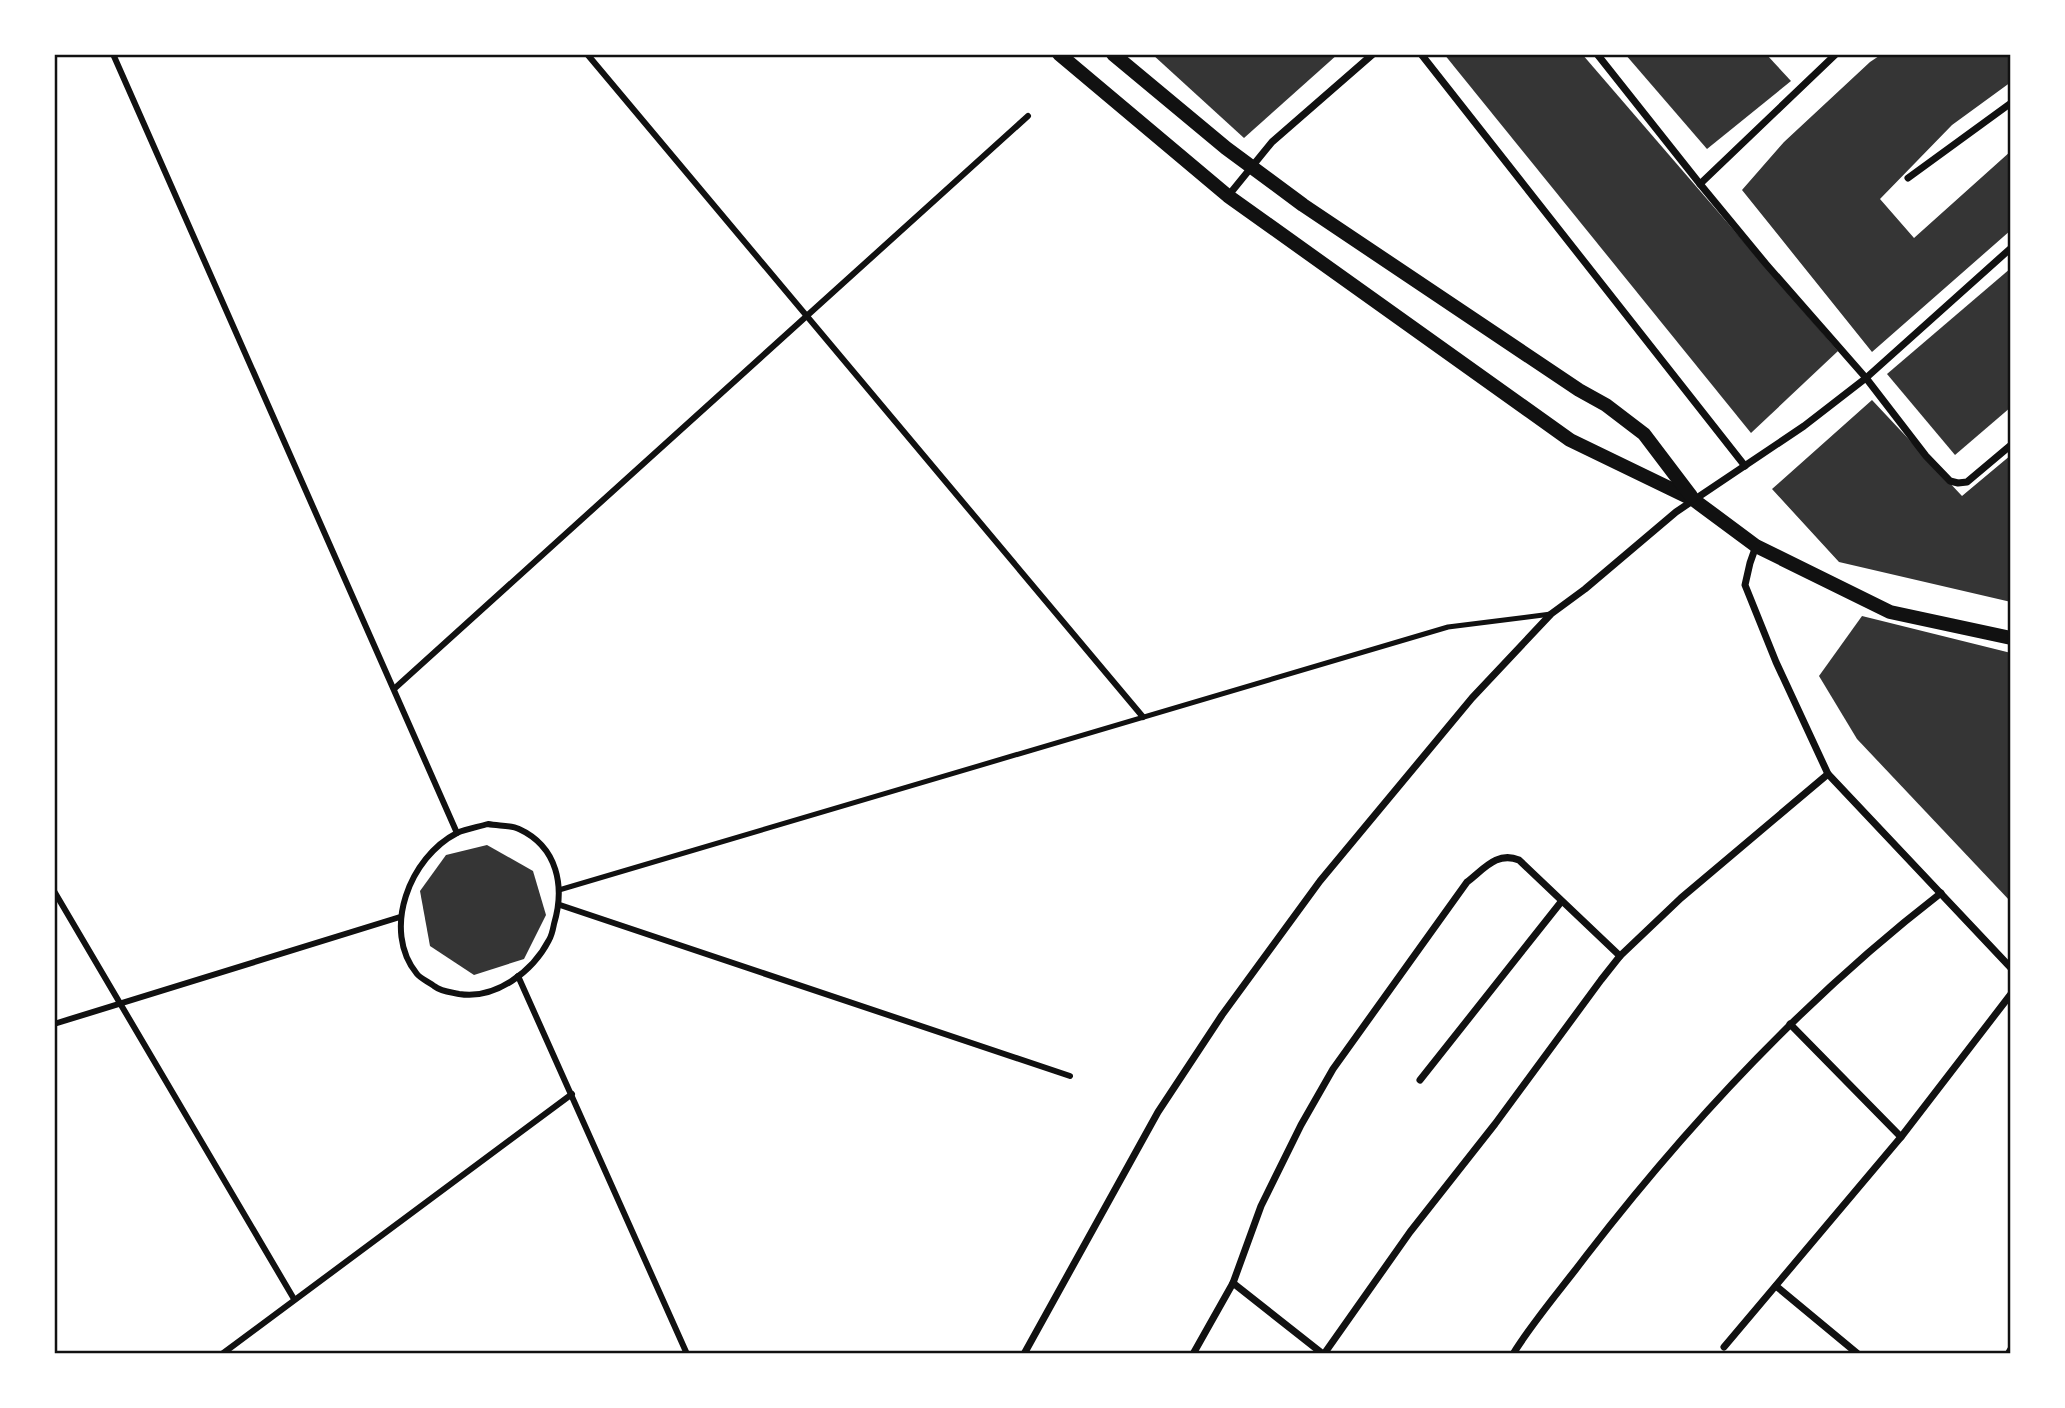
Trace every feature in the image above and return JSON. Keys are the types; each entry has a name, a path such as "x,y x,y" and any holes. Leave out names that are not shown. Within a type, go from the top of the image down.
{"main road":[{"path":"1059,54 1228,196 1570,440 1694,500 1756,546 1890,612 2011,638"},
{"path":"1113,54 1226,148 1303,205 1579,390 1606,405 1644,434 1694,500"}],"street":[{"path":"113,54 457,833"},
{"path":"587,54 1143,717"},
{"path":"1228,196 1272,142 1373,54"},
{"path":"1421,54 1745,466"},
{"path":"1597,54 1766,264 1866,378 1926,456 1950,481 1967,482 2011,445"},
{"path":"1700,184 1836,54"},
{"path":"1908,178 2011,103"},
{"path":"394,689 1028,116"},
{"path":"1024,1354 1158,1112 1222,1015 1320,881 1472,698 1551,614 1694,500 1804,426 1866,378 2011,248"},
{"path":"1756,546 1745,585 1776,662 1828,774 2011,968"},
{"path":"1233,1283 1324,1354 1410,1232 1495,1125 1620,956 1681,898 1828,774"},
{"path":"488,824 518,828 542,845 557,872 559,890 560,905 550,939 528,968 501,988 471,996 441,991 418,974 404,948 400,917 410,883 430,854 457,833 488,824"},
{"path":"1193,1354 1233,1283 1261,1206 1320,1091 1468,882 1497,858 1510,856 1519,860 1620,956"},
{"path":"54,891 294,1299"},
{"path":"1523,1354 1515,1351 1616,1217 1676,1146 1790,1024 1899,925 1941,892"},
{"path":"1420,1080 1561,902"},
{"path":"560,905 1070,1076"},
{"path":"54,1024 400,917"},
{"path":"518,975 687,1354"},
{"path":"1724,1346 1901,1137 2011,994"},
{"path":"1790,1024 1901,1137"},
{"path":"222,1354 572,1094"},
{"path":"1776,1286 1858,1354"},
{"path":"2008,1354 2011,1349"}],"lane":[{"path":"559,890 1448,627 1551,614"}],"building":[{"path":"1152,54 1338,54 1244,138"},
{"path":"1444,54 1582,54 1838,351 1751,433"},
{"path":"1625,54 1766,54 1791,81 1707,149"},
{"path":"1882,54 2011,54 2011,82 1952,125 1880,199 1914,238 2011,151 2011,230 1872,352 1742,190 1784,142"},
{"path":"2011,268 2011,407 1955,455 1887,374"},
{"path":"1872,400 1962,496 2011,455 2011,602 1839,562 1772,489"},
{"path":"1862,616 2011,653 2011,902 1857,739 1819,676"},
{"path":"487,845 533,871 546,915 524,959 474,975 430,946 420,891 446,855"}]}
